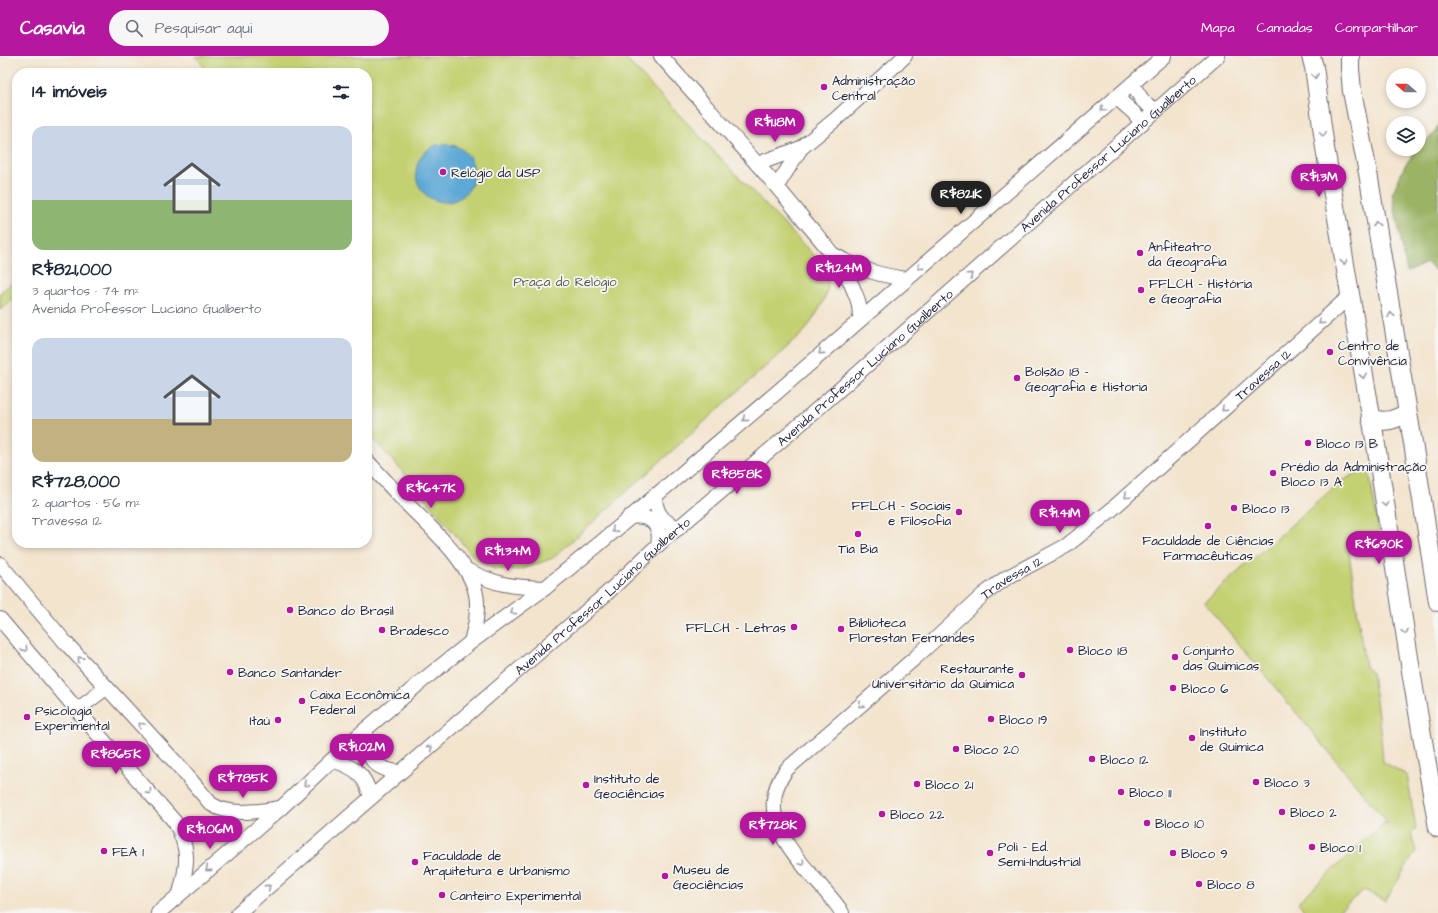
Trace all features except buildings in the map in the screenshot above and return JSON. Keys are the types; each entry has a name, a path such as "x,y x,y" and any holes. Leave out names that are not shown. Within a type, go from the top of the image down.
{"main road":[{"path":"1311,56 1412,678 1438,828"},
{"path":"1350,56 1352,91 1368,173 1438,602"},
{"path":"1371,419 1390,421 1408,413"},
{"path":"1374,438 1387,433 1411,433"}],"street":[{"path":"662,56 777,186 832,254 855,292 859,304 860,319"},
{"path":"757,164 801,148 836,120 905,56"},
{"path":"158,913 281,808 366,729 422,681 471,642 545,588 599,544 1164,56"},
{"name":"Avenida Professor Luciano Gualberto","path":"238,913 605,595 658,545 789,434 1218,56"},
{"path":"1132,84 1143,101 1156,111"},
{"path":"1116,97 1134,113 1142,123"},
{"path":"777,186 801,148"},
{"path":"832,254 859,268 906,279"},
{"name":"Travessa 12","path":"842,913 793,852 780,830 773,809 774,798 776,787 787,768 916,657 983,595 1006,578 1066,546 1110,511 1350,296"},
{"path":"372,466 439,536 467,570 474,587 477,605 477,617 471,642"},
{"path":"655,495 655,504 663,520 670,525 679,528"},
{"path":"629,517 638,516 650,519 658,529 658,545"},
{"path":"0,564 5,577 177,764 211,804 217,808 228,811 260,811 281,808"},
{"path":"467,570 485,579 504,585 545,588"},
{"path":"0,619 175,822 182,835 186,849 187,863 180,893"},
{"path":"77,710 106,688"},
{"path":"366,729 365,740 367,751 372,760 380,767 389,771 399,772"},
{"path":"332,760 355,769 363,777 371,797"}],"green space":[{"name":"Praça do Relógio","path":"195,56 623,56 820,262 827,272 828,280 822,304 804,332 553,558 520,570 494,569 472,555 403,472 372,438 372,68 205,68"},
{"path":"1438,124 1438,273 1427,263 1407,272 1392,194 1405,165 1412,156 1426,156 1426,141 1435,133"},
{"path":"12,283 12,299 0,310 0,293"},
{"path":"1368,466 1378,525 1379,542 1351,548 1349,552 1365,667 1372,673 1381,736 1383,762 1407,775 1416,829 1411,833 1416,851 1385,901 1364,890 1336,913 1306,913 1298,902 1384,823 1388,823 1204,602 1339,483"}],"water":[{"path":"445,144 456,146 469,157 472,162 474,173 472,184 461,197 456,200 445,202 434,200 421,189 418,184 416,173 418,162 429,149 434,146"}],"place":[{"name":"Administração Central","path":"824,87"},
{"name":"Relógio da USP","path":"443,172"},
{"name":"Anfiteatro da Geografia","path":"1140,253"},
{"name":"FFLCH - História e Geografia","path":"1141,290"},
{"name":"Centro de Convivência","path":"1330,352"},
{"name":"Bolsão 18 - Geografia e Historia","path":"1017,378"},
{"name":"Bloco 13 B","path":"1308,443"},
{"name":"Prédio da Administração Bloco 13 A","path":"1273,473"},
{"name":"Bloco 13","path":"1234,508"},
{"name":"FFLCH - Sociais e Filosofia","path":"959,512"},
{"name":"Faculdade de Ciências Farmacêuticas","path":"1208,526"},
{"name":"Tia Bia","path":"858,534"},
{"name":"Banco do Brasil","path":"290,610"},
{"name":"FFLCH - Letras","path":"794,627"},
{"name":"Biblioteca Florestan Fernandes","path":"841,629"},
{"name":"Bradesco","path":"382,630"},
{"name":"Bloco 18","path":"1070,650"},
{"name":"Conjunto das Químicas","path":"1175,657"},
{"name":"Banco Santander","path":"230,672"},
{"name":"Restaurante Universitário da Química","path":"1022,675"},
{"name":"Bloco 6","path":"1173,688"},
{"name":"Caixa Econômica Federal","path":"302,701"},
{"name":"Psicologia Experimental","path":"27,717"},
{"name":"Bloco 19","path":"991,719"},
{"name":"Itaú","path":"278,720"},
{"name":"Instituto de Química","path":"1192,738"},
{"name":"Bloco 20","path":"956,749"},
{"name":"Bloco 12","path":"1092,759"},
{"name":"Bloco 3","path":"1256,782"},
{"name":"Bloco 21","path":"917,784"},
{"name":"Instituto de Geociências","path":"586,785"},
{"name":"Bloco 11","path":"1121,792"},
{"name":"Bloco 2","path":"1282,812"},
{"name":"Bloco 22","path":"882,814"},
{"name":"Bloco 10","path":"1147,823"},
{"name":"Bloco 1","path":"1312,847"},
{"name":"FEA 1","path":"104,851"},
{"name":"Poli - Ed. Semi-Industrial","path":"990,853"},
{"name":"Bloco 9","path":"1173,853"},
{"name":"Faculdade de Arquitetura e Urbanismo","path":"415,862"},
{"name":"Museu de Geociências","path":"665,876"},
{"name":"Bloco 8","path":"1199,884"},
{"name":"Canteiro Experimental","path":"442,895"}]}
